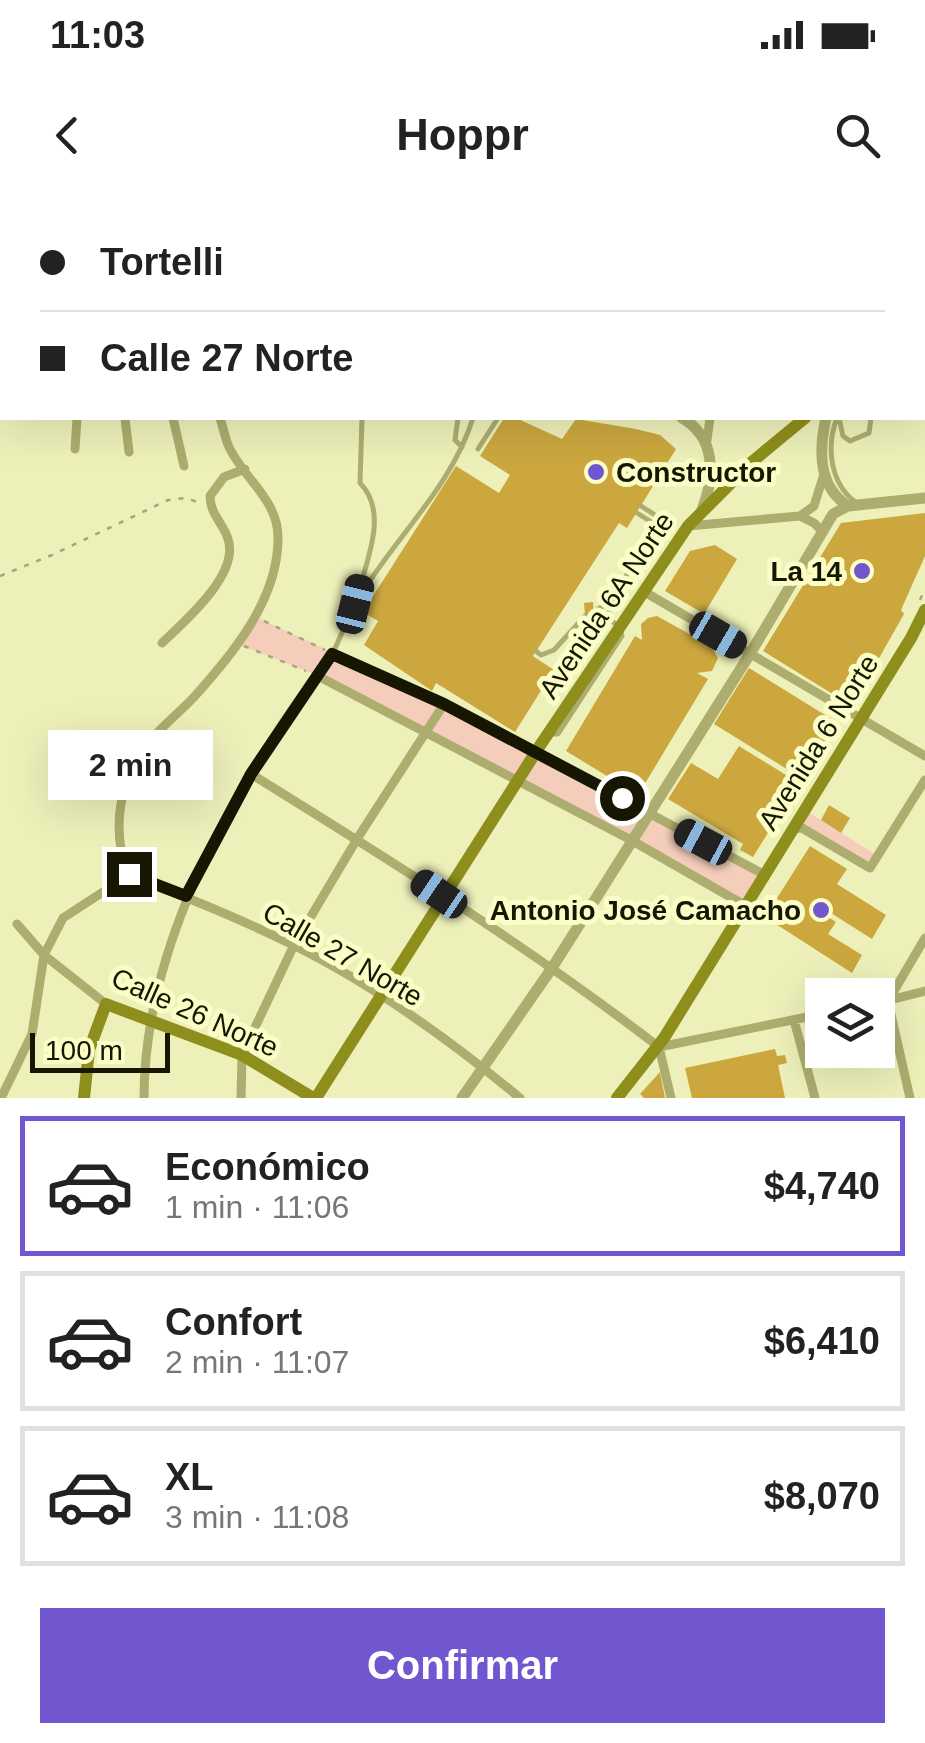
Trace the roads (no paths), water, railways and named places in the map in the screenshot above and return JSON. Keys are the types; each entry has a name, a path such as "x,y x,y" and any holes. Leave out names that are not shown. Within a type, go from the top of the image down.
{"main road":[{"name":"Avenida 6A Norte","path":"314,1098 681,529 753,460 803,420"},
{"name":"Avenida 6 Norte","path":"617,1098 658,1047 862,718 920,633 924,616"},
{"name":"Calle 26 Norte","path":"106,1004 242,1056 314,1098"},
{"path":"84,1098 89,1050 106,1004"}],"street":[{"path":"75,449 77,420"},
{"path":"124,420 129,452"},
{"path":"173,420 184,466"},
{"path":"2,1098 32,1034 44,955 63,918 129,874 117,836 120,806 136,763 149,742 194,697 238,644 273,574 278,526 264,496 230,448 221,420"},
{"path":"684,420 708,440"},
{"path":"701,511 709,480 710,420"},
{"path":"826,420 821,449 824,474 835,494 855,506"},
{"path":"162,643 195,612 228,562 228,537 210,508 210,496 216,482 245,469"},
{"path":"681,529 800,516 814,506 824,474"},
{"path":"462,1098 552,968 750,654 833,514 855,506 925,498"},
{"path":"800,516 823,532"},
{"path":"643,592 925,756"},
{"path":"144,1098 151,1020 186,896 251,774 332,654 444,704 765,875"},
{"path":"316,675 631,840 746,906"},
{"path":"241,1098 242,1056 294,945 444,704"},
{"path":"251,774 552,968 658,1047 671,1098"},
{"path":"799,825 870,868 925,780"},
{"name":"Calle 27 Norte","path":"129,874 294,945 381,996 520,1098"},
{"name":"Calle 26 Norte","path":"17,924 44,955 106,1004"},
{"path":"895,984 925,938"},
{"path":"895,999 925,992"},
{"path":"658,1047 805,1018"},
{"path":"794,1020 815,1098"},
{"path":"895,1045 910,1098"}],"lane":[{"path":"355,604 376,509 371,494 360,483 362,420"},
{"path":"458,420 456,440 462,447"},
{"path":"332,654 355,604 419,515 462,447 472,420"},
{"path":"478,449 497,420"},
{"path":"837,420 831,441 832,468 855,506"},
{"path":"839,420 843,436 850,441 868,433 871,420"},
{"path":"664,530 639,510 681,529"},
{"path":"594,611 610,603 664,530 681,529"},
{"path":"610,603 609,619 620,627"},
{"path":"536,651 541,655 550,653 585,616"}],"place":[{"name":"Constructor","path":"596,472"},
{"name":"La 14","path":"862,571"},
{"name":"Antonio José Camacho","path":"821,910"}]}
